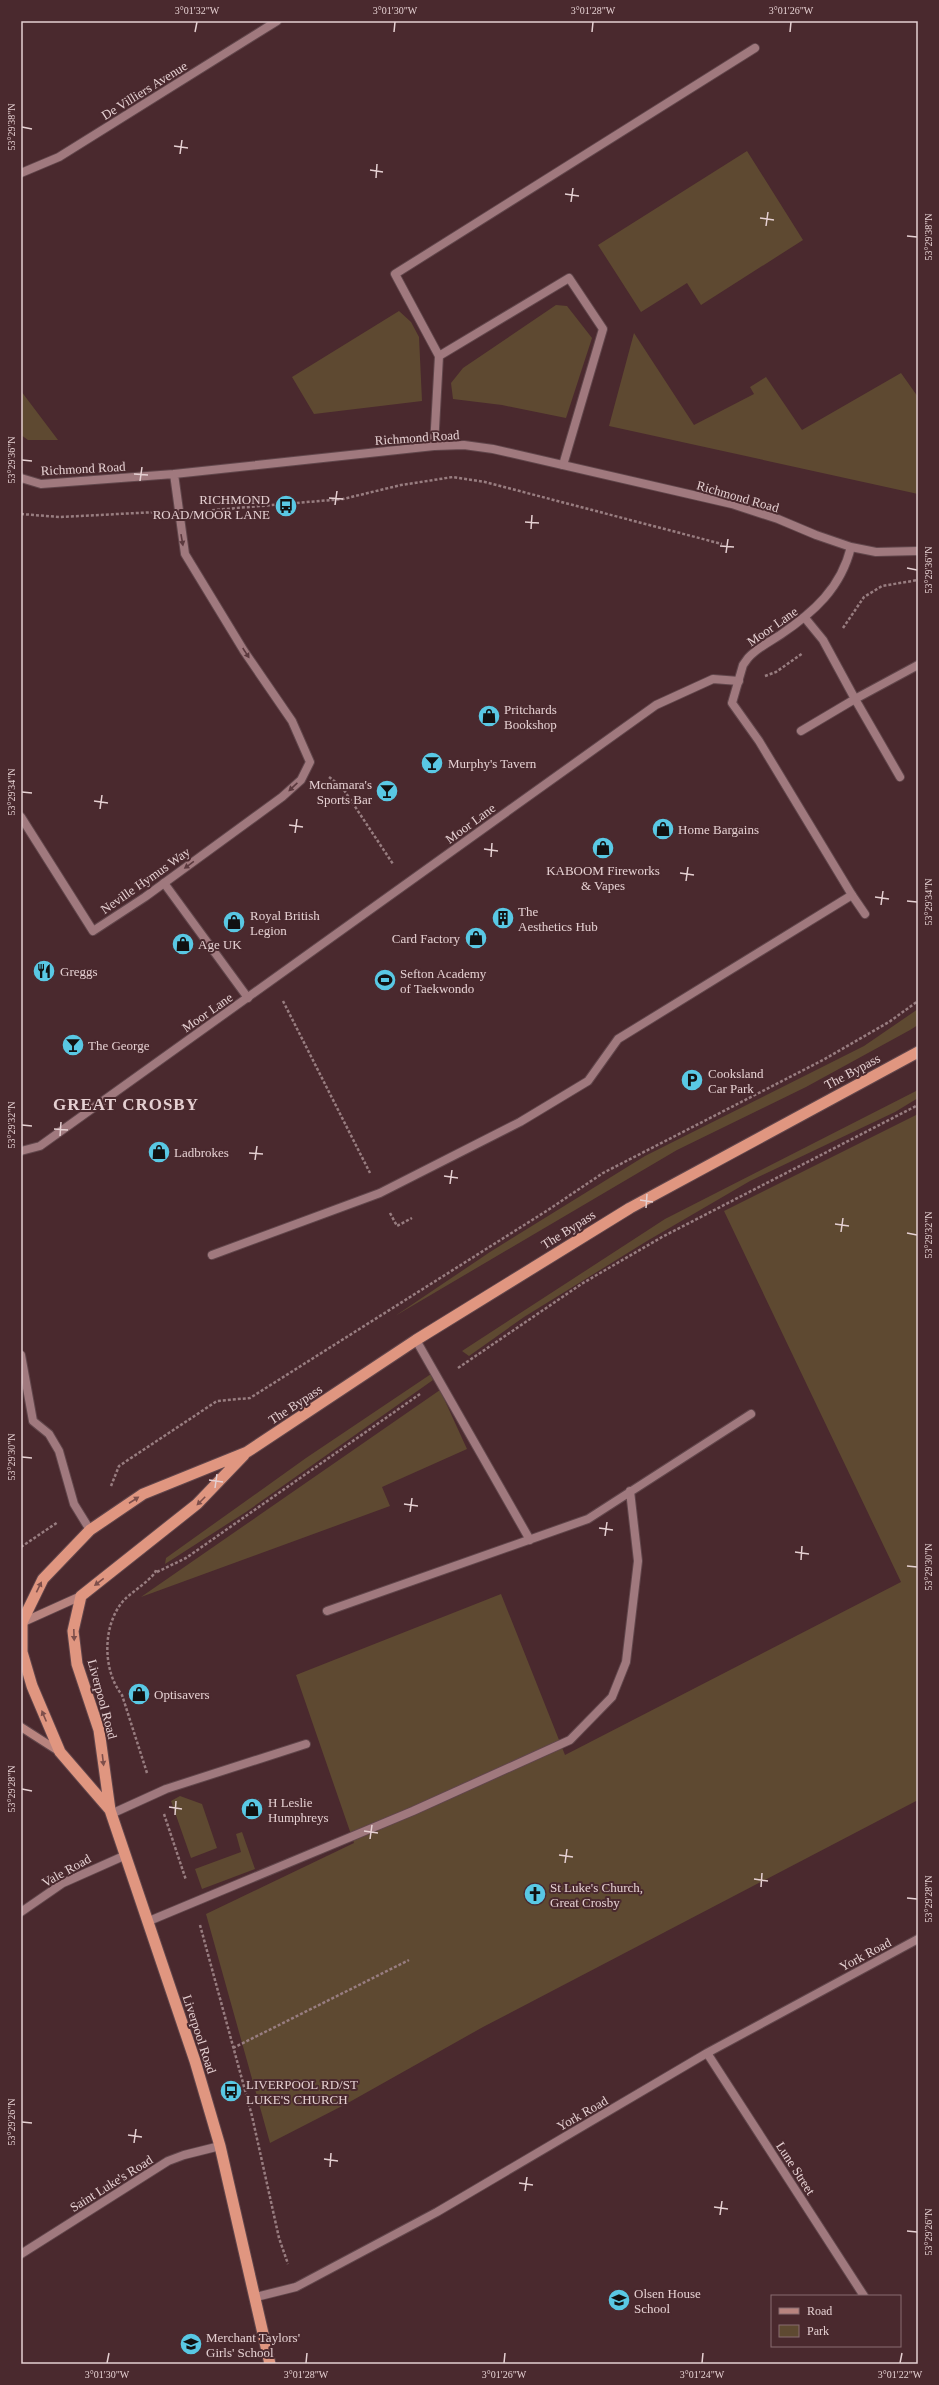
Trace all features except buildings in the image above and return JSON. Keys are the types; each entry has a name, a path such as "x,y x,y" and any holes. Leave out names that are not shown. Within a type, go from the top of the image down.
{"highway":[{"name":"The Bypass","path":"22,1622 44,1579 90,1530 143,1494 247,1452 416,1340 630,1208 918,1052"},
{"name":"The Bypass","path":"81,1596 198,1504 247,1452"},
{"name":"Liverpool Road","path":"81,1596 74,1631 77,1664 99,1730 110,1812 126,1855 195,2061 220,2146 270,2364"},
{"name":"Liverpool Road","path":"22,1622 22,1652 32,1686 60,1752 110,1812"}],"main road":[{"path":"22,1622 81,1596"},
{"path":"21,1727 60,1752"}],"street":[{"name":"De Villiers Avenue","path":"21,173 59,157 277,21"},
{"path":"434,446 439,356 395,274 755,48"},
{"path":"439,356 569,278 603,328 563,465"},
{"name":"Richmond Road","path":"21,478 41,484 174,474 434,446 464,445 493,449 732,504 778,519 816,535 851,547"},
{"path":"174,474 185,554 244,651 292,720 310,762"},
{"path":"851,547 876,552 918,551"},
{"name":"Moor Lane","path":"21,1151 40,1146 656,705 713,679 739,681 743,665 752,653 805,618 818,607 832,589 847,562 851,547"},
{"path":"805,618 823,640 900,777"},
{"path":"800,731 918,665"},
{"path":"739,681 732,703 759,741 865,914"},
{"name":"Neville Hymus Way","path":"21,817 93,931 164,883 282,797 301,780 310,762"},
{"path":"164,883 248,998"},
{"path":"212,1255 380,1193 520,1122 588,1080 618,1039 852,895"},
{"path":"416,1340 530,1540"},
{"path":"21,1355 33,1420 49,1434 59,1451 78,1509 90,1530"},
{"path":"327,1611 588,1519 751,1414"},
{"path":"148,1920 413,1811 570,1740 612,1697 626,1662 638,1561 630,1492"},
{"path":"110,1812 155,1794 306,1744"},
{"name":"Vale Road","path":"21,1912 69,1880 126,1855"},
{"name":"York Road","path":"256,2298 296,2288 437,2212 707,2053 918,1939"},
{"name":"Lune Street","path":"707,2053 863,2295"},
{"name":"Saint Luke's Road","path":"21,2254 168,2161 220,2146"}],"path":[{"path":"21,514 60,517 209,510 343,499 402,485 454,477 485,482 722,544"},
{"path":"310,762 342,787 406,884"},
{"path":"271,981 291,1014 397,1226 412,1218"},
{"path":"21,1547 110,1487 119,1466 217,1401 250,1398 548,1210 603,1173 823,1060 889,1022 918,1001"},
{"path":"296,2288 279,2238 252,2116 193,1902 168,1826 139,1754 122,1695 113,1685 107,1654 110,1623 124,1600 157,1572 186,1558 438,1380 583,1283 662,1238 918,1105"},
{"path":"141,1549 157,1572"},
{"path":"233,2048 409,1960"}],"green space":[{"path":"747,151 803,240 701,305 687,283 641,312 598,245"},
{"path":"556,305 567,306 592,338 566,418 502,405 453,399 451,383 463,368"},
{"path":"399,311 411,322 419,337 422,401 314,414 292,377"},
{"path":"634,333 694,425 754,394 750,387 766,377 802,430 901,373 918,397 918,494 609,426"},
{"path":"21,391 58,440 28,440 21,435"},
{"path":"918,1009 918,1025 910,1030 806,1087 677,1150 395,1316 490,1252 645,1156 864,1046"},
{"path":"918,1090 918,1098 895,1112 750,1181 647,1241 524,1317 469,1356 462,1351 665,1219"},
{"path":"918,1114 918,1800 483,2027 346,2104 270,2143 206,1914 354,1843 296,1675 501,1594 565,1755 901,1582 724,1211"},
{"path":"431,1374 433,1380 246,1512 165,1564 166,1558 306,1458"},
{"path":"440,1390 467,1449 382,1487 390,1506 141,1597"},
{"path":"180,1796 202,1804 217,1848 191,1858 171,1801"},
{"path":"242,1832 255,1869 202,1889 195,1869 241,1852 236,1834"}],"place":[{"name":"RICHMOND ROAD/MOOR LANE","path":"286,506"},
{"name":"Pritchards Bookshop","path":"489,716"},
{"name":"Murphy's Tavern","path":"432,763"},
{"name":"Mcnamara's Sports Bar","path":"387,791"},
{"name":"Home Bargains","path":"663,829"},
{"name":"KABOOM Fireworks & Vapes","path":"603,848"},
{"name":"The Aesthetics Hub","path":"503,918"},
{"name":"Royal British Legion","path":"234,922"},
{"name":"Card Factory","path":"476,938"},
{"name":"Age UK","path":"183,944"},
{"name":"Greggs","path":"44,971"},
{"name":"Sefton Academy of Taekwondo","path":"385,980"},
{"name":"The George","path":"73,1045"},
{"name":"Cooksland Car Park","path":"692,1080"},
{"name":"Ladbrokes","path":"159,1152"},
{"name":"Optisavers","path":"139,1694"},
{"name":"H Leslie Humphreys","path":"252,1809"},
{"name":"St Luke's Church, Great Crosby","path":"535,1894"},
{"name":"LIVERPOOL RD/ST LUKE'S CHURCH","path":"231,2091"},
{"name":"Olsen House School","path":"619,2300"},
{"name":"Merchant Taylors' Girls' School","path":"191,2344"}],"district":[{"name":"GREAT CROSBY","path":"126,1104"}]}
